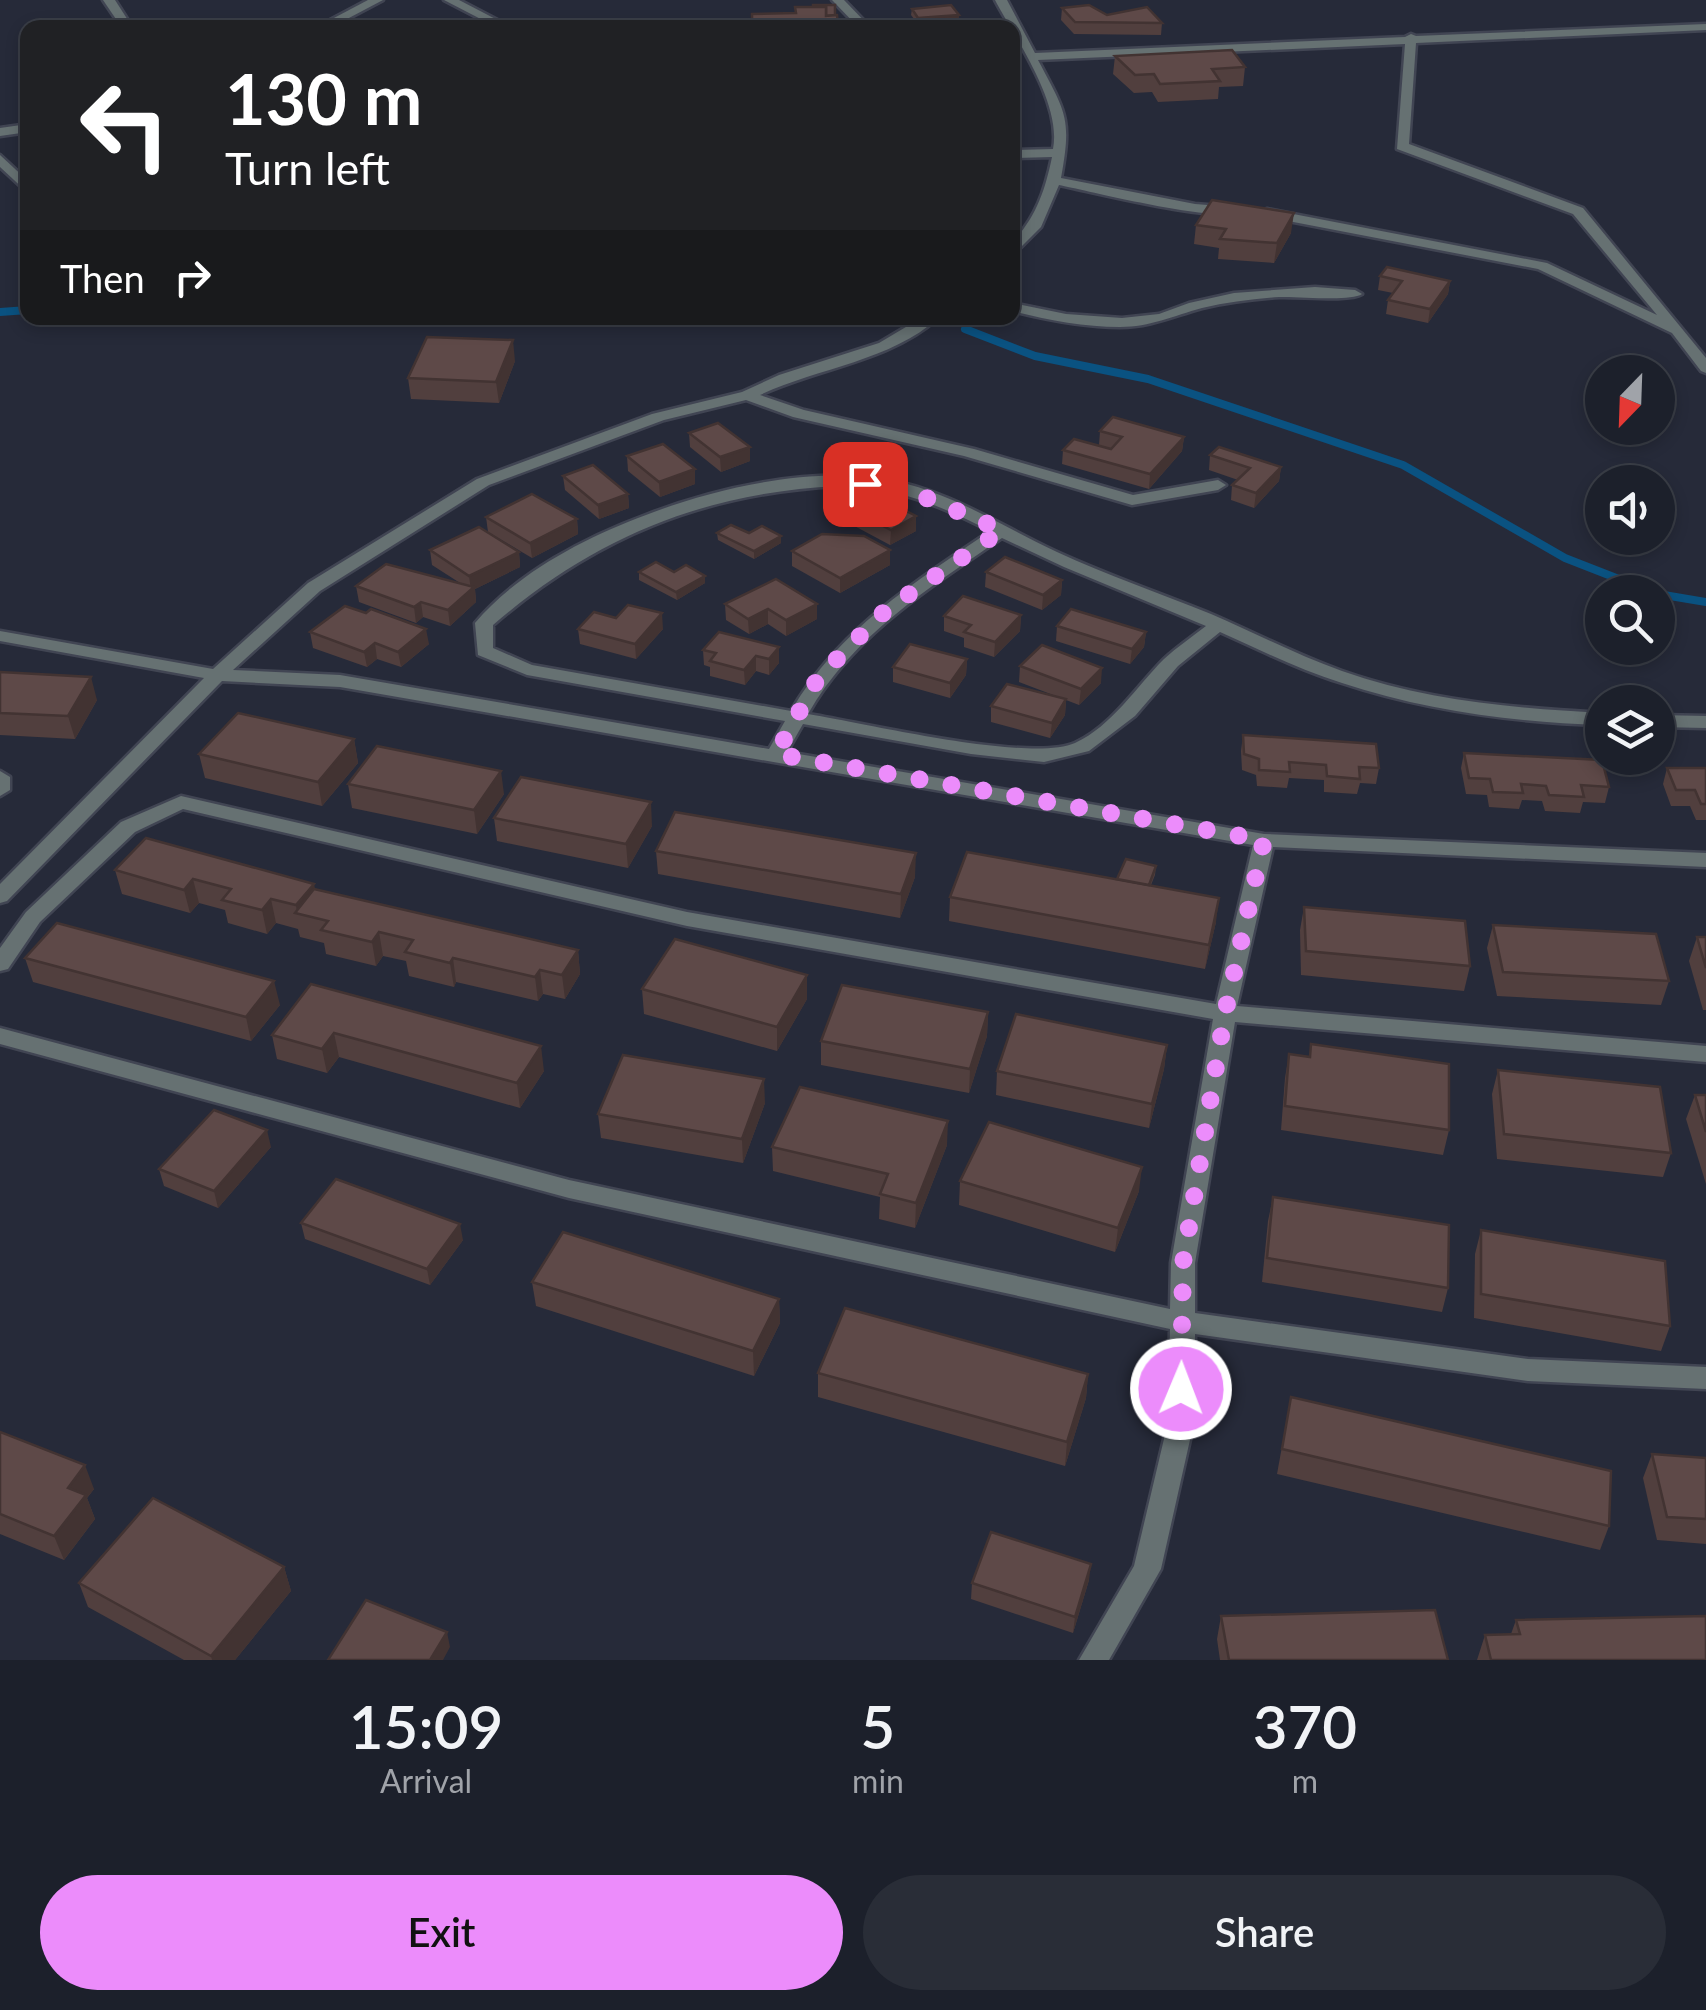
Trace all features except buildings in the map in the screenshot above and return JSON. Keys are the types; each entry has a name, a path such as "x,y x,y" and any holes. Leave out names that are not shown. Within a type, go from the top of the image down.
{"lane":[{"path":"336,20 377,0"},
{"path":"450,0 491,20"},
{"path":"838,0 858,20"},
{"path":"1029,57 1411,36 1706,27"},
{"path":"1411,36 1402,146 1578,211 1706,368"},
{"path":"1020,39 1058,109 1062,137 1053,180 1034,226 1020,243"},
{"path":"1020,154 1058,153"},
{"path":"0,159 20,181"},
{"path":"1053,180 1195,208 1276,214 1542,266 1677,330"},
{"path":"1020,308 1100,323 1160,319 1192,307 1246,297 1317,290 1355,294"},
{"path":"0,896 217,675 314,587 483,482 658,417 746,396 784,378 884,346 919,325"},
{"path":"746,396 799,414 968,452 1132,500 1218,485"},
{"path":"1218,624 1172,662 1128,712 1082,748 1044,756 796,719 527,670 484,651 484,623 520,590 574,551 640,519 745,489 832,481 898,486 1348,680 1424,700 1533,716 1585,718"},
{"path":"776,754 818,678 886,610 1002,530"},
{"path":"0,636 217,675 340,681 1264,840 1706,860"},
{"path":"1675,721 1706,722"},
{"path":"0,777 0,790"},
{"path":"0,964 33,918 128,827 181,802 687,919 1225,1013 1706,1054"},
{"path":"1093,1660 1147,1569 1181,1422 1183,1263 1225,1013 1264,840"},
{"path":"0,1036 569,1189 1182,1322 1528,1370 1706,1378"}],"waterway":[{"path":"0,312 20,311"},
{"path":"965,329 1035,356 1148,379 1403,465 1565,558 1608,575"},
{"path":"1675,597 1706,602"}],"route":[{"path":"865,484 898,486 1002,530 886,610 818,678 776,754 1264,840 1225,1013 1183,1263 1181,1389"}]}
